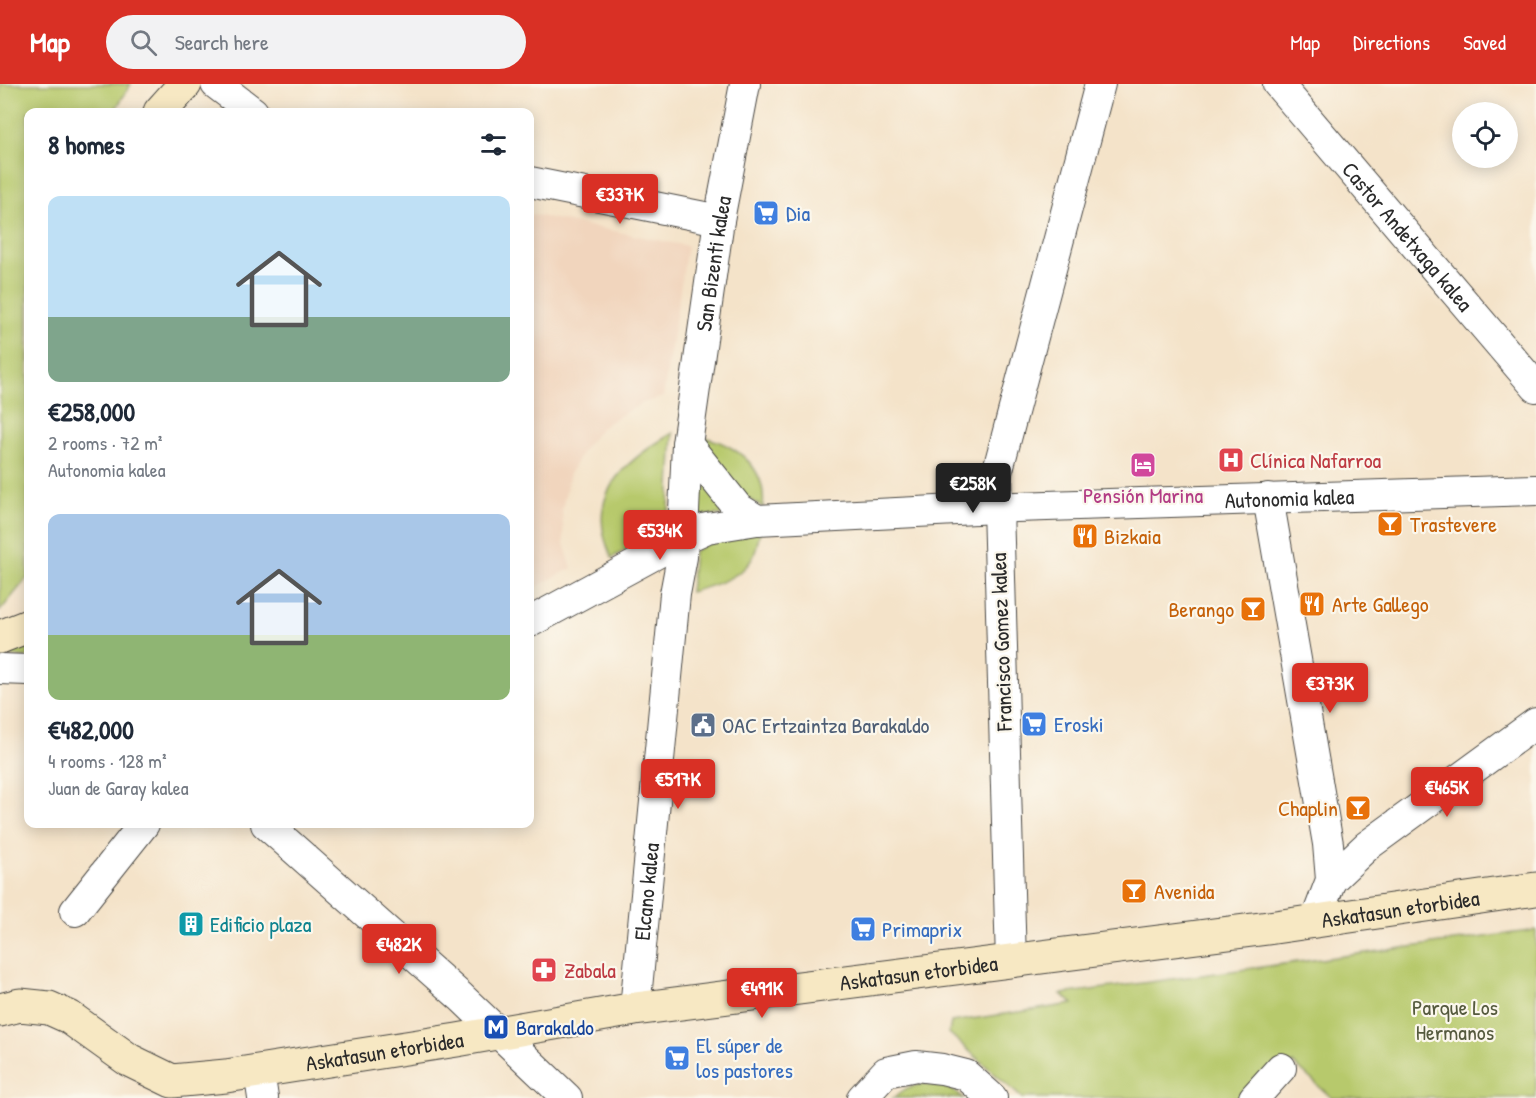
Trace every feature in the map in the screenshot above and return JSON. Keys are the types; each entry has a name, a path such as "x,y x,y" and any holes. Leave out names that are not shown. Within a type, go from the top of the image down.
{"street":[{"path":"164,108 185,84"},
{"path":"216,84 248,108"},
{"path":"248,84 258,99 268,108"},
{"name":"San Bizenti kalea","path":"687,444 719,220 745,84"},
{"name":"Francisco Gomez kalea","path":"1011,962 996,508 997,473 1100,84"},
{"name":"Castor Andetxaga kalea","path":"1278,84 1536,387"},
{"path":"534,183 719,220"},
{"path":"687,444 738,508 757,520"},
{"name":"Elcano kalea","path":"635,1009 675,594 683,539 687,444"},
{"name":"Autonomia kalea","path":"534,620 707,528 757,520 996,508 1536,490"},
{"path":"1268,498 1328,844 1331,880 1315,922"},
{"path":"624,571 675,594"},
{"path":"0,637 24,628"},
{"path":"0,669 24,670"},
{"path":"1331,880 1367,846 1536,723"},
{"path":"75,911 141,828"},
{"path":"270,828 461,998 567,1098"},
{"name":"Askatasun etorbidea","path":"0,1010 21,1005 49,1008 69,1017 129,1060 166,1080 261,1085 497,1033 635,1009 1315,922 1536,889"},
{"path":"862,1098 886,1072 916,1066 942,1069 966,1076 992,1098"},
{"path":"1254,1098 1281,1068"}],"shaded area":[{"path":"534,215 687,246 663,397 643,403 601,428 584,448 570,473 562,509 564,544 572,568 534,588"}],"green space":[{"path":"0,84 131,84 116,108 24,108 24,582 0,611"},
{"path":"673,433 668,524 612,558 604,536 602,517 605,499 612,484 638,456"},
{"path":"704,437 729,446 748,461 760,481 763,507 734,487 726,478"},
{"path":"699,478 730,514 697,516"},
{"path":"760,531 754,555 743,570 726,580 690,592 694,551 717,539"},
{"path":"24,640 24,657 0,655 0,651"},
{"name":"Parque Los Hermanos","path":"1536,930 1536,1098 1332,1098 1293,1063 1261,1098 1022,1098 949,1033 951,1022 1073,1004 1061,994"},
{"path":"922,1084 944,1087 963,1098 893,1098 907,1088"}],"place":[{"name":"Dia","path":"766,213"},
{"name":"Clínica Nafarroa","path":"1231,460"},
{"name":"Pensión Marina","path":"1143,465"},
{"name":"Trastevere","path":"1390,524"},
{"name":"Bizkaia","path":"1085,536"},
{"name":"Arte Gallego","path":"1312,604"},
{"name":"Berango","path":"1253,609"},
{"name":"Eroski","path":"1034,724"},
{"name":"OAC Ertzaintza Barakaldo","path":"703,725"},
{"name":"Chaplin","path":"1358,808"},
{"name":"Avenida","path":"1134,891"},
{"name":"Edificio plaza","path":"191,924"},
{"name":"Primaprix","path":"863,929"},
{"name":"Zabala","path":"544,970"},
{"name":"Barakaldo","path":"496,1027"},
{"name":"El súper de los pastores","path":"677,1058"}]}
